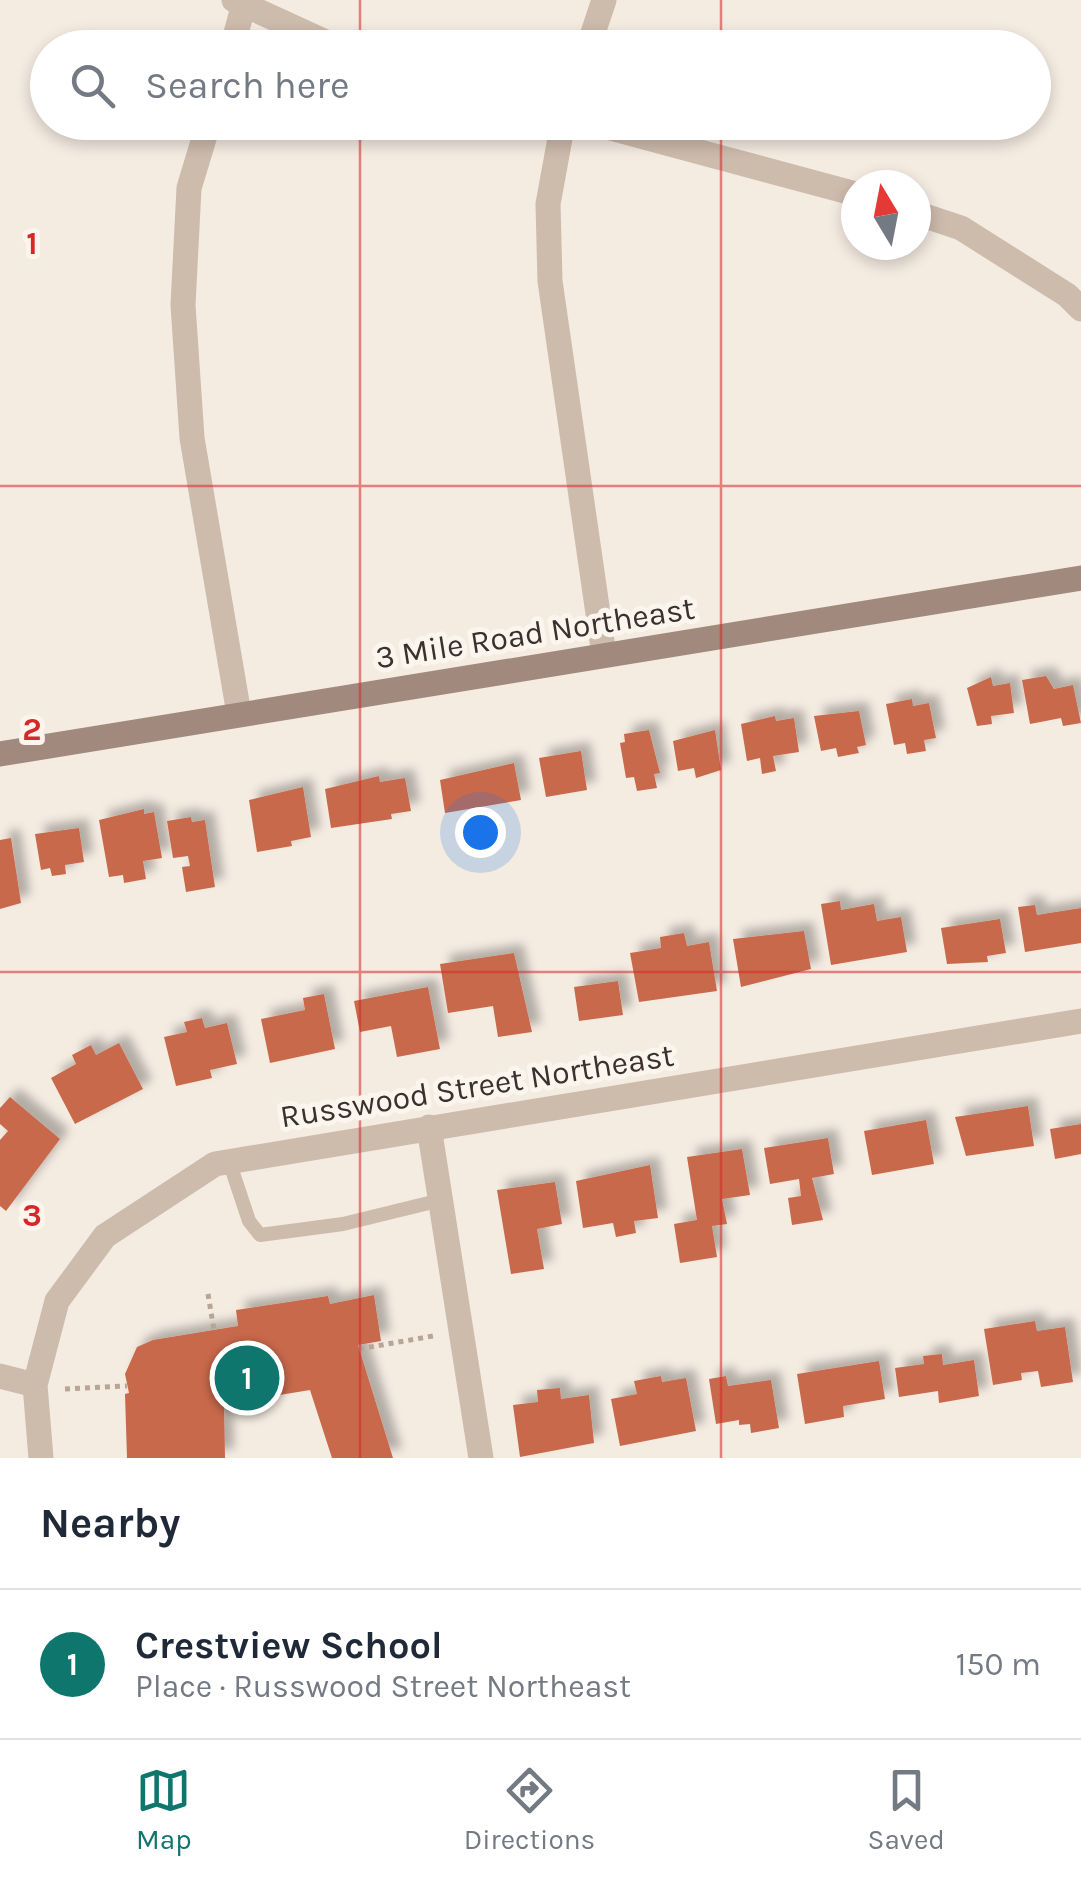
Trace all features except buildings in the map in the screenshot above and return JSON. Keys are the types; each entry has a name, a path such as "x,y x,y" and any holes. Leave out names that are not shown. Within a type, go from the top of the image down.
{"main road":[{"name":"3 Mile Road Northeast","path":"0,754 1081,578"}],"street":[{"path":"594,30 604,0"},
{"path":"236,30 241,2 301,30"},
{"path":"204,140 189,188 183,305 192,438 238,714"},
{"path":"560,140 548,204 550,280 604,655"},
{"path":"655,140 841,190"},
{"path":"931,218 961,228 1081,308"},
{"name":"Russwood Street Northeast","path":"41,1458 36,1385 57,1301 105,1236 160,1196 214,1164 1081,1020"},
{"path":"429,1127 481,1458"},
{"path":"0,1376 36,1385"}],"lane":[{"path":"229,1161 249,1221 260,1235 344,1224 441,1200"}],"path":[{"path":"208,1294 214,1330"},
{"path":"359,1349 433,1336"},
{"path":"65,1389 127,1386"}],"place":[{"name":"Crestview School","path":"247,1378"}]}
